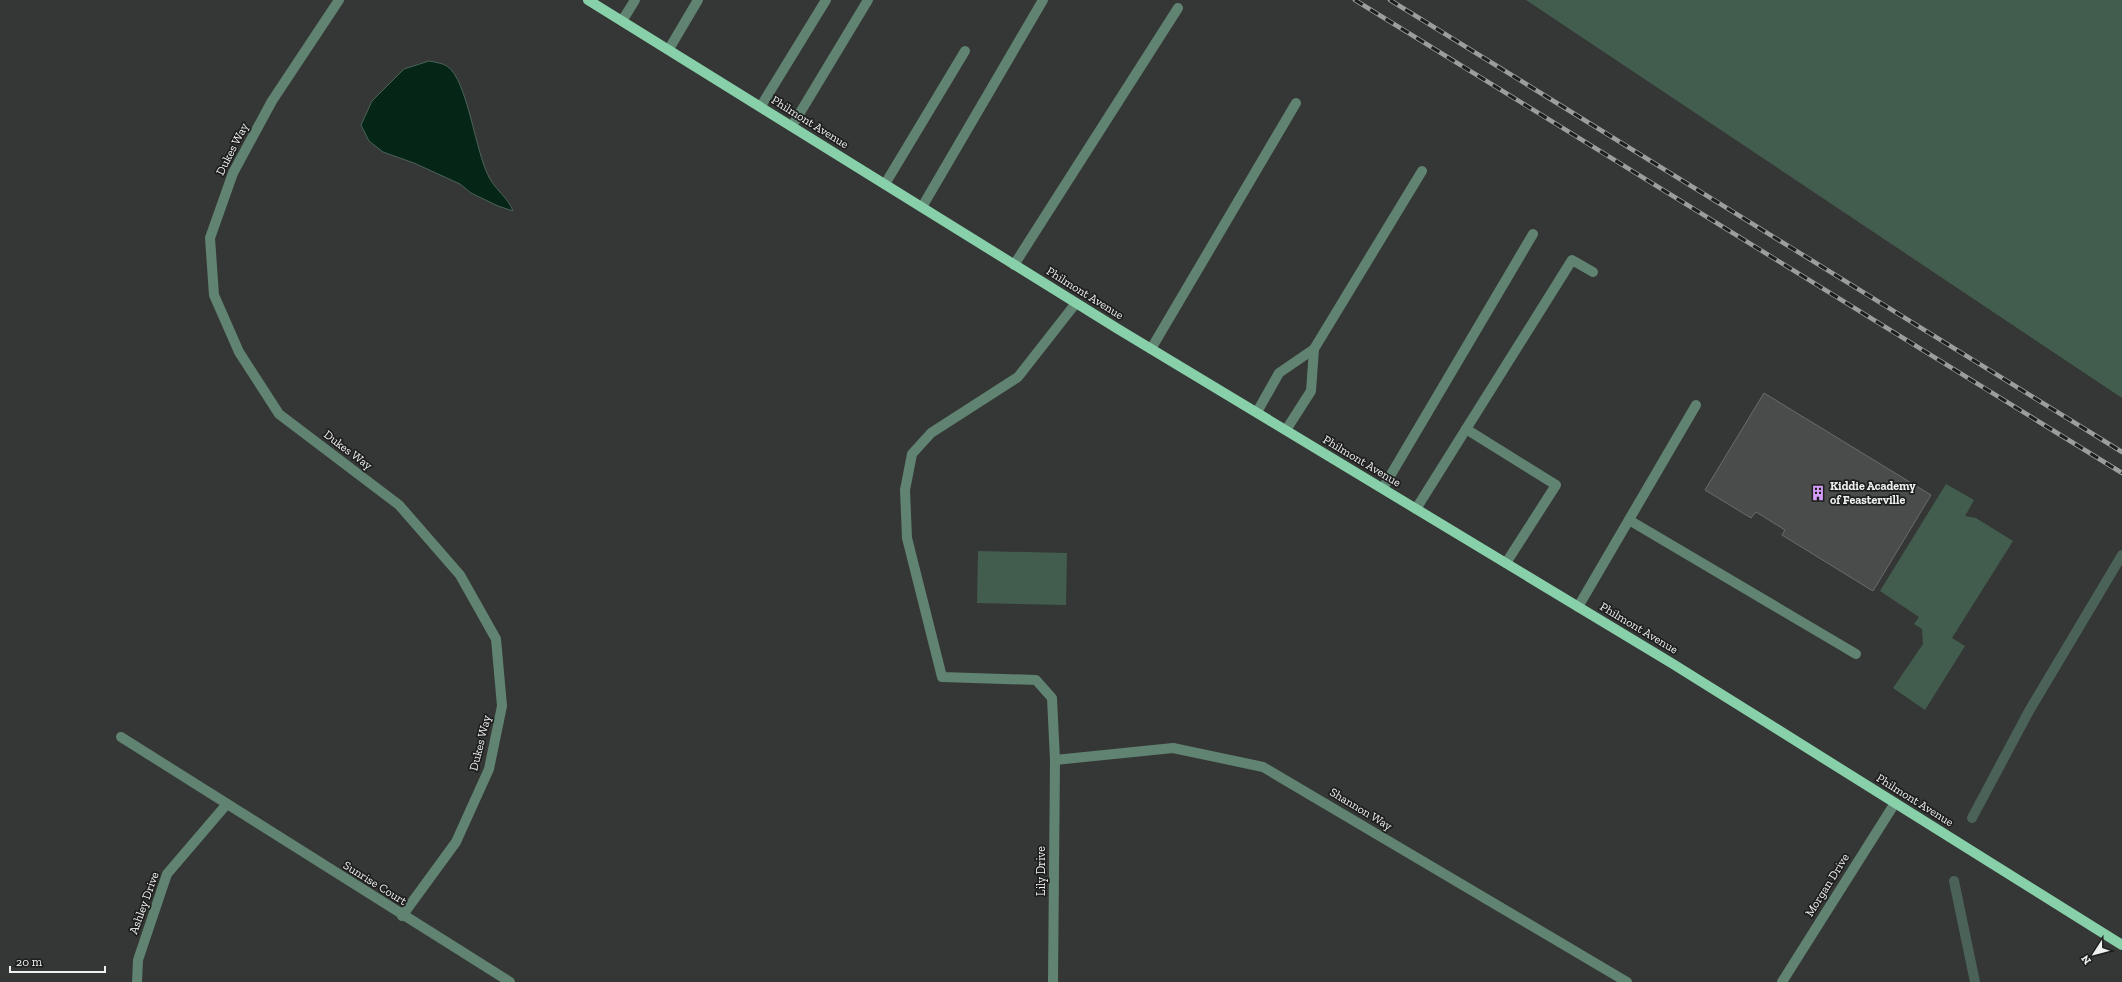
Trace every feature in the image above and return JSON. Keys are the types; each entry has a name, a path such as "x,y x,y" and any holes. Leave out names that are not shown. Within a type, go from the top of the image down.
{"main road":[{"name":"Philmont Avenue","path":"588,0 1151,349 1674,664 2122,945"}],"street":[{"name":"Dukes Way","path":"340,0 272,101 233,173 210,238 212,273 214,294 239,352 279,414 399,505 460,574 496,639 502,706 489,769 456,842 402,916"},
{"path":"622,21 635,0"},
{"path":"669,50 698,0"},
{"path":"761,106 826,0"},
{"path":"792,126 868,0"},
{"path":"922,207 1043,0"},
{"path":"1014,265 1178,8"},
{"path":"885,184 965,51"},
{"path":"1151,349 1296,104"},
{"path":"1256,412 1279,373 1314,349 1422,171"},
{"path":"1383,488 1534,234"},
{"path":"1416,509 1572,260 1594,272"},
{"name":"Lily Drive","path":"1053,982 1055,760 1052,698 1036,680 942,677 907,538 905,490 912,454 931,433 1018,377 1076,303"},
{"path":"1286,430 1311,391 1314,349"},
{"path":"1578,606 1696,405"},
{"path":"1466,429 1556,485 1506,563"},
{"path":"1629,520 1856,654"},
{"name":"Sunrise Court","path":"121,737 402,916 510,982"},
{"name":"Shannon Way","path":"1055,760 1173,748 1263,767 1626,982"},
{"name":"Morgan Drive","path":"1782,982 1895,803"},
{"name":"Ashley Drive","path":"137,982 138,960 167,874 226,805"}],"shaded area":[{"path":"1526,0 2122,0 2122,398"},
{"path":"429,61 447,66 454,74 466,101 480,152 490,179 513,211 498,206 471,193 460,184 414,163 383,152 369,141 361,125 372,101 404,69"},
{"path":"1946,484 1974,500 1965,516 1976,518 2013,541 1952,638 1965,646 1925,710 1893,688 1923,644 1922,629 1914,624 1919,617 1880,591"},
{"path":"978,551 1067,553 1066,605 977,603"}],"building":[{"name":"Kiddie Academy of Feasterville","path":"1764,393 1931,495 1873,591 1782,535 1785,530 1756,512 1751,518 1705,490"}],"waterway":[{"path":"1972,818 2029,711 2122,555"},
{"path":"1954,881 1975,982"}],"railway":[{"path":"1355,0 2122,473"},
{"path":"1390,0 2122,452"}],"place":[{"name":"Kiddie Academy of Feasterville","path":"1818,493"}]}
